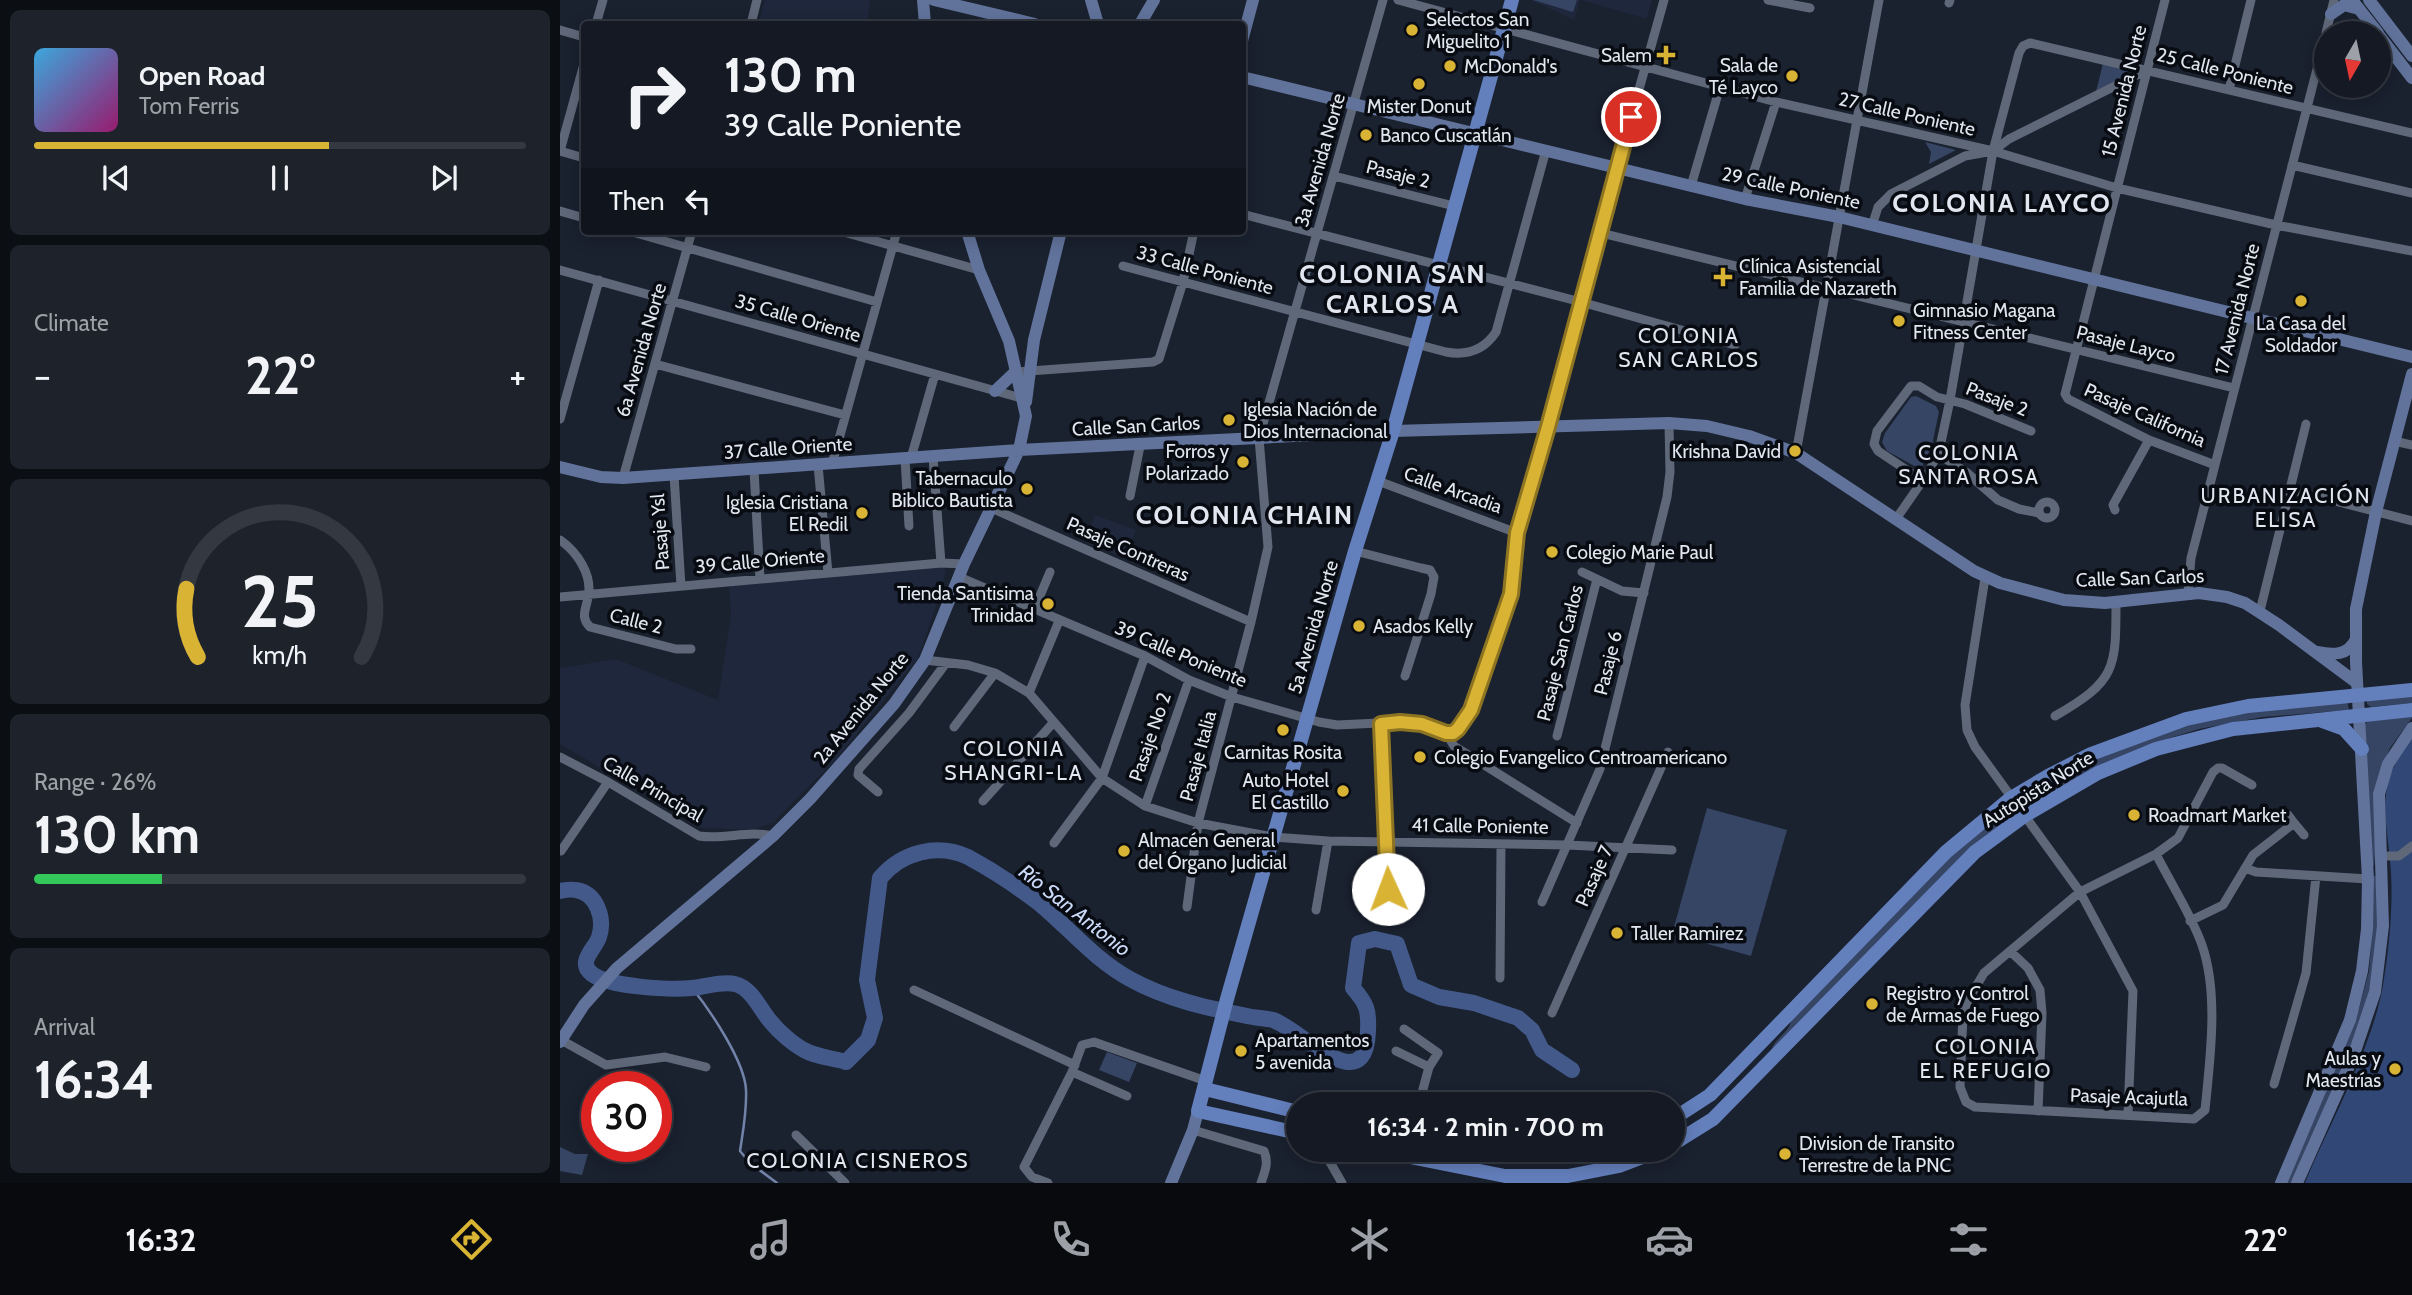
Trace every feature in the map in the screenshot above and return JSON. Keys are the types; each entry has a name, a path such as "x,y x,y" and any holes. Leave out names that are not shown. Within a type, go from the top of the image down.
{"main road":[{"name":"5a Avenida Norte","path":"1198,1111 1227,999 1355,551 1393,431 1513,0"},
{"name":"Autopista Norte","path":"1685,1111 1710,1095 1946,852 2011,798 2091,754 2186,719 2248,706 2358,689 2412,690"},
{"name":"Autopista Norte","path":"1685,1136 1713,1119 1749,1084 1975,852 2024,816 2098,773 2156,749 2233,729 2412,710"},
{"path":"2314,719 2344,729 2362,749"},
{"path":"1778,1054 1769,1057 1765,1052 1784,1028 1786,1017"},
{"path":"1734,1070 1743,1067 1750,1069 1753,1076 1749,1084"},
{"path":"1205,1085 1247,1101 1286,1109"},
{"path":"1198,1111 1286,1130"},
{"path":"1436,1162 1506,1176 1567,1176 1630,1162"}],"street":[{"path":"597,21 603,0"},
{"path":"752,21 757,0"},
{"path":"923,0 925,21"},
{"path":"934,0 1022,21"},
{"path":"1091,0 1097,21"},
{"path":"1142,21 1154,0"},
{"path":"1246,26 1253,0"},
{"name":"3a Avenida Norte","path":"1232,697 1268,547 1259,438 1383,0"},
{"name":"27 Calle Poniente","path":"1398,0 1776,102 1993,151 2117,188 2276,225 2412,251"},
{"path":"1446,733 1458,729 1471,710 1511,594 1517,533 1664,0"},
{"path":"1768,0 1810,8"},
{"path":"1796,453 1879,0"},
{"name":"15 Avenida Norte","path":"2065,394 2165,0"},
{"path":"2229,90 2251,0"},
{"name":"17 Avenida Norte","path":"2329,21 2334,0"},
{"path":"2331,14 2344,5 2360,3"},
{"path":"2360,3 2370,21"},
{"path":"2360,3 2412,56"},
{"path":"560,30 581,36"},
{"name":"25 Calle Poniente","path":"1993,151 2019,53 2023,46 2030,43 2412,133"},
{"path":"2391,51 2412,78"},
{"path":"1872,226 1880,204 1891,194 1965,156 1993,151 2009,139 2147,70"},
{"path":"581,75 560,151 581,157"},
{"name":"29 Calle Poniente","path":"1246,77 1745,199 1839,217 2412,357"},
{"name":"17 Avenida Norte","path":"2188,594 2191,558 2314,79"},
{"path":"1691,186 1720,87"},
{"path":"1745,199 1776,102"},
{"name":"33 Calle Poniente","path":"1123,266 1462,354 1485,345 1496,332 1546,150"},
{"path":"1896,519 1938,454 1951,400 1993,151"},
{"path":"2292,165 2412,193"},
{"name":"Pasaje 2","path":"1334,176 1454,206"},
{"path":"560,211 581,217"},
{"path":"1246,215 1510,283 1735,345"},
{"name":"Pasaje Layco","path":"1601,233 2234,388"},
{"path":"643,235 877,302"},
{"name":"6a Avenida Norte","path":"623,478 691,235"},
{"path":"854,235 979,270"},
{"path":"832,464 896,235"},
{"path":"968,235 979,270 1009,341 1024,399"},
{"name":"2a Avenida Norte","path":"560,1041 587,1001 634,952 773,836 894,704 925,660 964,564 1019,450 1034,340 1060,235"},
{"path":"995,391 1015,372 1153,362 1159,359 1194,235"},
{"name":"35 Calle Oriente","path":"560,270 1024,399"},
{"path":"560,419 599,281"},
{"path":"1009,341 1021,347 1034,340"},
{"path":"655,365 845,415"},
{"path":"909,526 908,458 935,374"},
{"path":"2281,1183 2353,1013 2367,940 2368,879 2356,610 2376,512 2412,374"},
{"name":"Pasaje 2","path":"1923,481 1874,446 1875,436 1911,386 1919,386 1934,396 2031,431"},
{"name":"Pasaje California","path":"2065,394 2068,399 2149,440 2215,465"},
{"path":"1025,421 1032,437 1053,449"},
{"name":"Calle San Carlos","path":"1019,450 1140,446 1393,431 1669,423 1707,426 1739,433 1796,453 1985,578 2064,600 2116,602 2188,594 2227,597 2260,611 2358,689"},
{"name":"Pasaje 6","path":"1542,902 1600,769 1667,497 1670,472 1669,423"},
{"path":"2260,611 2306,424"},
{"path":"2115,510 2113,505 2149,440"},
{"path":"2395,441 2412,445"},
{"path":"1130,496 1140,446"},
{"name":"37 Calle Oriente","path":"560,467 601,478 623,478 1019,450"},
{"path":"1938,454 1966,472 1998,500 2019,509 2039,513"},
{"path":"933,457 941,563"},
{"path":"818,465 828,573"},
{"path":"754,470 760,579"},
{"name":"Pasaje Ysl","path":"674,475 681,586"},
{"name":"Calle Arcadia","path":"1378,481 1517,533"},
{"path":"2290,489 2412,521"},
{"name":"Pasaje Contreras","path":"991,508 1251,622"},
{"name":"Calle 2","path":"560,540 582,565 589,594 583,612 584,621 590,627 676,649 691,649"},
{"path":"1355,551 1430,570 1434,577 1405,676"},
{"name":"39 Calle Oriente","path":"560,597 941,563 964,564"},
{"path":"1034,610 1050,572"},
{"name":"Pasaje San Carlos","path":"1582,572 1622,591 1644,593"},
{"name":"39 Calle Poniente","path":"959,577 1145,656 1189,680 1232,697 1337,725 1400,722 1422,724 1446,733 1454,746 1577,823"},
{"path":"1985,578 1966,696 1966,723 1975,747 2080,892 2133,991 2128,1114"},
{"name":"Pasaje San Carlos","path":"1557,736 1597,579"},
{"path":"2055,716 2081,701 2098,687 2112,666 2116,649 2116,602"},
{"path":"1029,693 1059,621"},
{"path":"2313,651 2336,654 2348,649 2356,639"},
{"path":"1054,843 1102,779 1145,656"},
{"name":"41 Calle Poniente","path":"925,660 968,665 996,673 1029,693 1102,779 1145,806 1198,823 1273,837 1328,841 1567,845 1672,850"},
{"path":"878,792 858,775 859,769 909,713 946,663"},
{"path":"954,727 996,673"},
{"name":"Pasaje No 2","path":"1145,806 1189,680"},
{"name":"Pasaje Italia","path":"1187,907 1198,823 1232,697"},
{"path":"983,801 1053,723"},
{"path":"1381,724 1388,889"},
{"path":"2297,1183 2353,1057 2375,992 2383,926 2378,807 2381,785 2393,755 2412,728"},
{"name":"Pasaje 7","path":"1552,1013 1668,752"},
{"name":"Calle Principal","path":"560,757 699,836 714,838 763,833 773,836"},
{"path":"2038,1111 2042,1013 2040,990 2028,968 2011,952 2080,892 2156,854 2178,838 2213,772 2218,768 2252,785"},
{"path":"561,850 608,782"},
{"path":"2288,814 2304,835"},
{"path":"2156,854 2190,921 2223,905 2253,855 2294,823"},
{"path":"1316,910 1328,841"},
{"path":"1500,978 1501,845"},
{"path":"2382,856 2399,856 2412,846"},
{"path":"2245,868 2256,872 2368,879"},
{"path":"2274,1084 2306,973 2316,876"},
{"name":"Pasaje Acajutla","path":"2011,952 1983,973 1963,1014 1960,1087 1966,1102 1975,1107 2194,1119 2205,1110 2212,999 2202,943 2190,921"},
{"path":"914,990 1127,1096"},
{"path":"1404,1029 1438,1053 1429,1067 1422,1092"},
{"path":"560,1041 606,1065 665,1057 706,1066"},
{"path":"1048,1183 1032,1177 1024,1167 1074,1068 1082,1045 1094,1042 1205,1085"},
{"path":"1396,1051 1429,1067"},
{"name":"5a Avenida Norte","path":"1171,1183 1198,1111"},
{"path":"1193,1130 1264,1151 1267,1158 1261,1183"},
{"path":"796,1135 845,1183"},
{"path":"1330,1162 1342,1183"}],"shaded area":[{"path":"765,0 870,0 867,21 759,21"},
{"path":"1531,0 1580,0 1574,20"},
{"path":"1533,0 1577,0 1573,12"},
{"path":"1580,0 1652,0 1647,19"},
{"path":"2104,59 2147,70 2095,96"},
{"path":"1925,142 1956,150 1929,164 1931,152"},
{"path":"1916,396 1936,406 1939,412 1932,445 1922,467 1918,468 1887,451 1882,442 1885,433 1911,397"},
{"path":"1095,515 1136,530 1131,542 1125,543 1129,546 1124,558 1089,544 1092,538 1096,539 1099,529 1091,526"},
{"path":"939,566 946,570 941,592 918,658 838,757 774,822 752,830 702,828 560,744 560,668 616,659 718,700 731,615 729,584"},
{"path":"2412,693 2412,703 2371,707 2367,704 2367,701"},
{"path":"2347,700 2349,710 2263,717 2199,729 2170,738 2036,802 2029,799 2032,792 2079,767 2178,727 2244,710"},
{"path":"2412,712 2412,718 2390,748 2382,767 2374,866 2371,865 2365,725 2369,718"},
{"path":"2412,736 2412,1183 2305,1183 2360,1060 2378,1009 2391,915 2391,873 2385,802 2392,772"},
{"path":"1707,808 1787,830 1751,956 1672,934"},
{"path":"2011,810 2013,817 1771,1052 1791,1021 1949,858 2005,811"},
{"path":"2374,876 2378,876 2380,923 2368,1000 2356,1037 2293,1183 2286,1183 2359,1009 2369,971"},
{"path":"1107,1052 1137,1063 1129,1082 1099,1070"},
{"path":"560,1147 581,1154 581,1162 586,1162 582,1175 560,1171"}],"waterway":[{"name":"Río San Antonio","path":"560,891 583,892 598,908 601,930 586,960 592,974 625,985 655,988 682,989 724,983 741,986 786,1038 804,1050 846,1062 868,1040 875,1018 867,980 880,878 909,856 921,852 944,851 968,857 1014,885 1040,904 1105,963 1130,979 1187,1002 1273,1020 1330,1056 1344,1061 1356,1061 1364,1052 1368,1031 1367,1012 1353,988 1359,943 1375,939 1397,944 1411,985 1439,997 1474,1003 1518,1018 1532,1030 1542,1050 1572,1070"},
{"path":"692,988 725,1037 744,1078 746,1106 740,1151 750,1163 777,1183"}],"place":[{"name":"Selectos San Miguelito 1","path":"1412,30"},
{"name":"Salem","path":"1666,55"},
{"name":"McDonald's","path":"1450,66"},
{"name":"Sala de Té Layco","path":"1792,76"},
{"name":"Mister Donut","path":"1419,84"},
{"name":"Banco Cuscatlán","path":"1366,135"},
{"name":"Clínica Asistencial Familia de Nazareth","path":"1723,277"},
{"name":"La Casa del Soldador","path":"2301,301"},
{"name":"Gimnasio Magana Fitness Center","path":"1899,321"},
{"name":"Iglesia Nación de Dios Internacional","path":"1229,420"},
{"name":"Krishna David","path":"1795,451"},
{"name":"Forros y Polarizado","path":"1243,462"},
{"name":"Tabernaculo Biblico Bautista","path":"1027,489"},
{"name":"Iglesia Cristiana El Redil","path":"862,513"},
{"name":"Colegio Marie Paul","path":"1552,552"},
{"name":"Tienda Santisima Trinidad","path":"1048,604"},
{"name":"Asados Kelly","path":"1359,626"},
{"name":"Carnitas Rosita","path":"1283,730"},
{"name":"Colegio Evangelico Centroamericano","path":"1420,757"},
{"name":"Auto Hotel El Castillo","path":"1343,791"},
{"name":"Roadmart Market","path":"2134,815"},
{"name":"Almacén General del Órgano Judicial","path":"1124,851"},
{"name":"Taller Ramirez","path":"1617,933"},
{"name":"Registro y Control de Armas de Fuego","path":"1872,1004"},
{"name":"Apartamentos 5 avenida","path":"1241,1051"},
{"name":"Aulas y Maestrías","path":"2395,1069"},
{"name":"Division de Transito Terrestre de la PNC","path":"1785,1154"}],"district":[{"name":"COLONIA LAYCO","path":"2002,203"},
{"name":"COLONIA SAN CARLOS A","path":"1393,289"},
{"name":"COLONIA SAN CARLOS","path":"1689,347"},
{"name":"COLONIA SANTA ROSA","path":"1969,464"},
{"name":"URBANIZACIÓN ELISA","path":"2286,507"},
{"name":"COLONIA CHAIN","path":"1245,515"},
{"name":"COLONIA SHANGRI-LA","path":"1014,760"},
{"name":"COLONIA EL REFUGIO","path":"1986,1058"},
{"name":"COLONIA CISNEROS","path":"858,1160"}],"route":[{"path":"1388,889 1381,724 1422,724 1453,733 1471,710 1511,594 1517,533 1631,117"}]}
